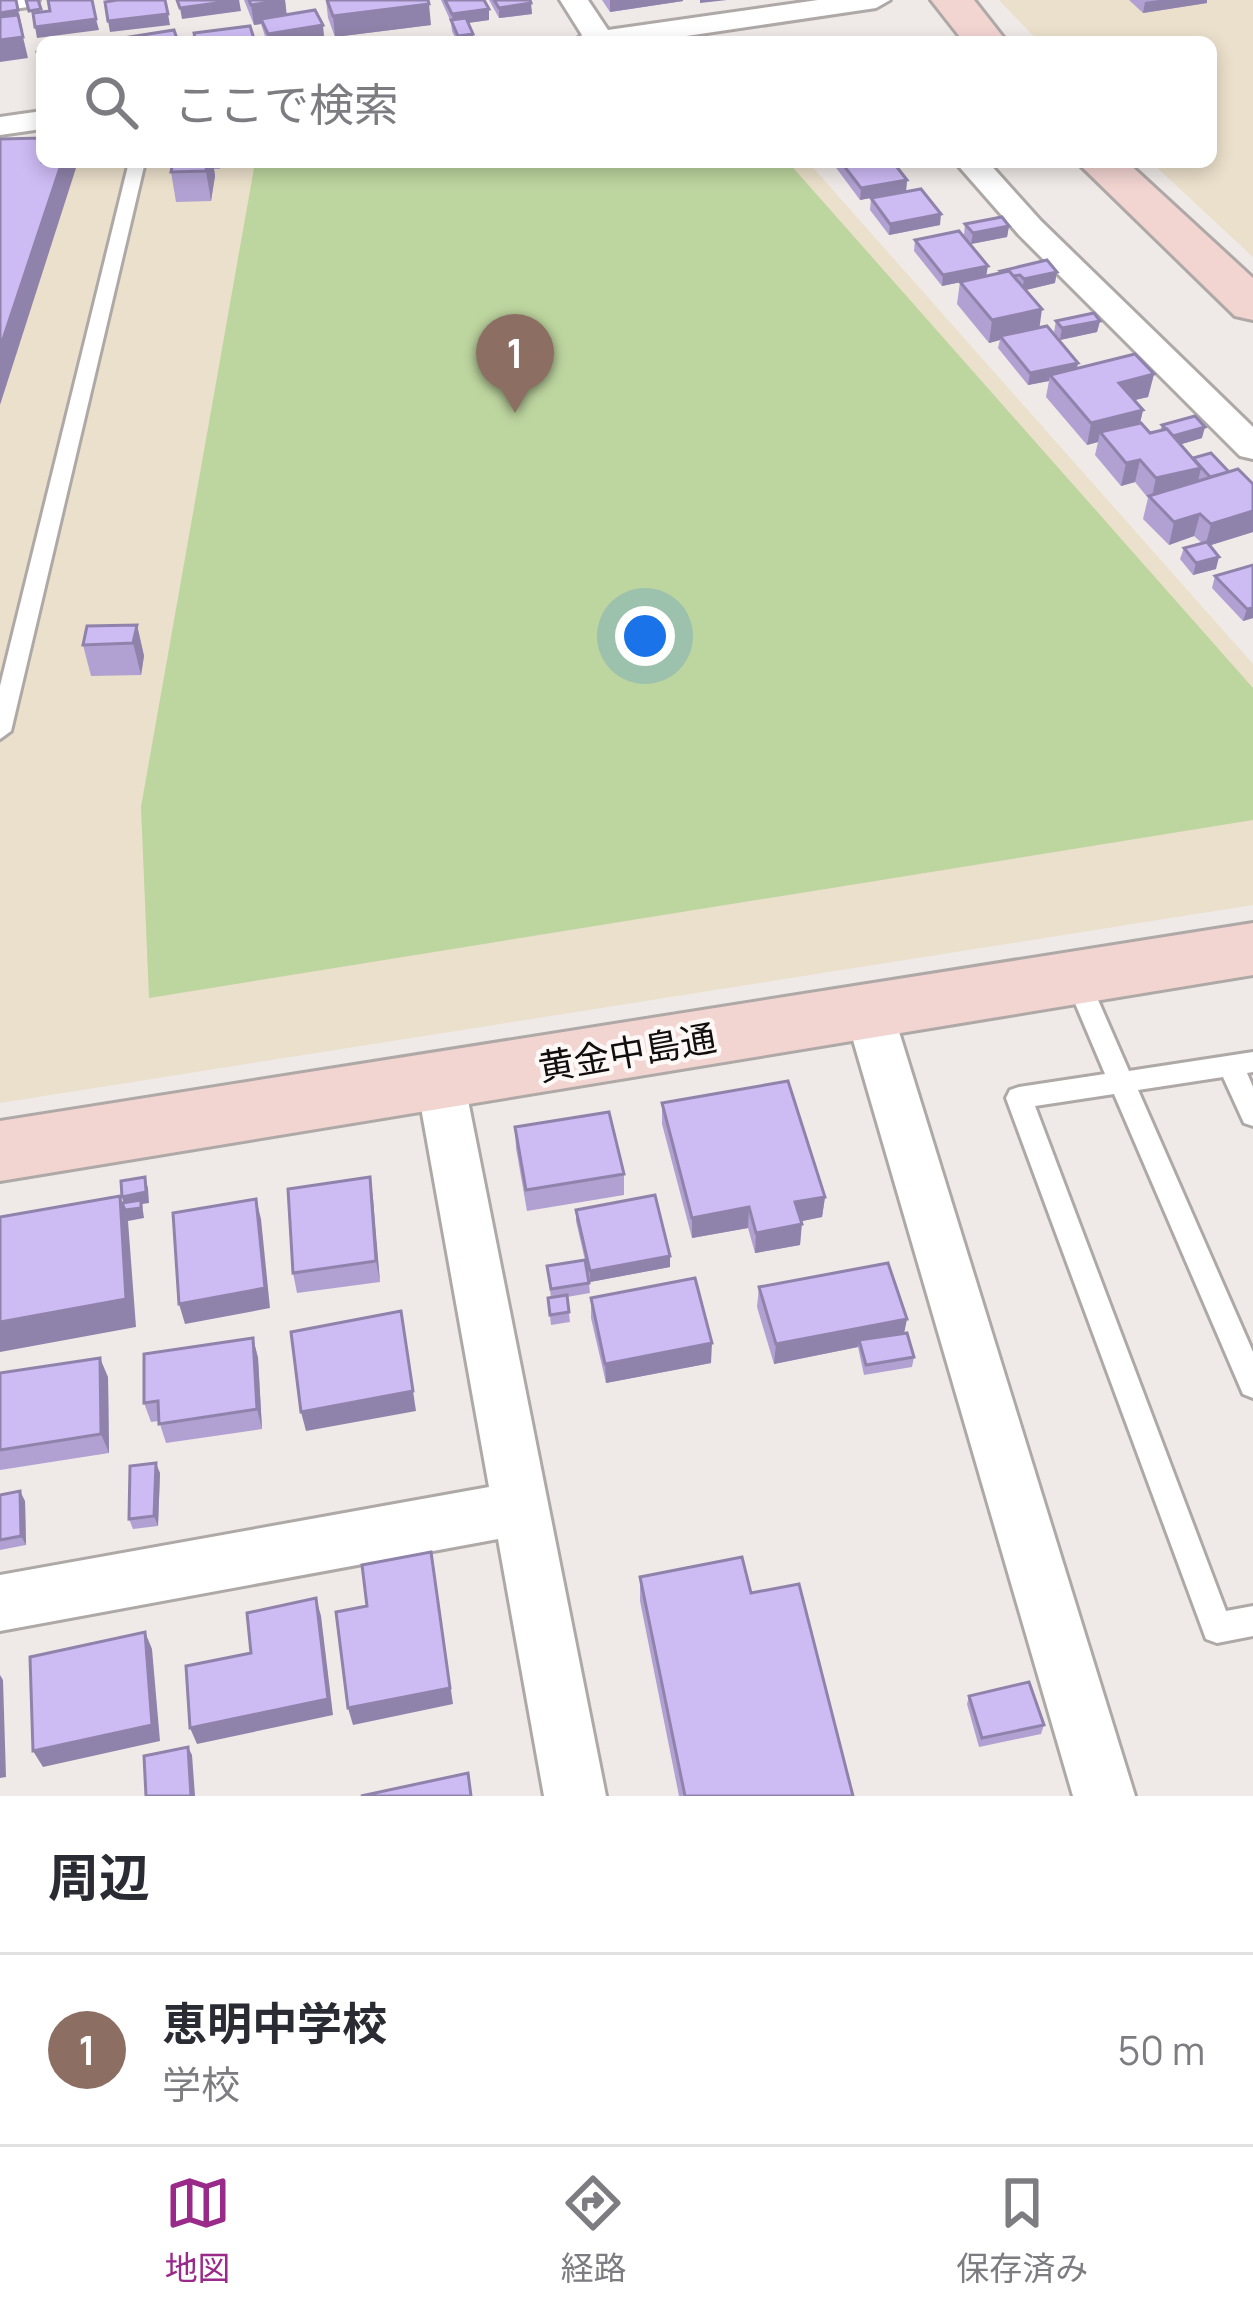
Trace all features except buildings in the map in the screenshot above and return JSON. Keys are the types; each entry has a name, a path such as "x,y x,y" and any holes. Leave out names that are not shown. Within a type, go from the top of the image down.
{"street":[{"path":"0,3 25,0"},
{"path":"574,0 591,36"},
{"path":"632,36 836,10 876,0"},
{"path":"952,0 981,36"},
{"path":"0,126 36,121"},
{"path":"976,168 1030,228 1253,448"},
{"path":"1106,168 1253,305"},
{"name":"黄金中島通","path":"0,1151 441,1085 868,1009 1253,950"},
{"path":"868,1009 1104,1796"},
{"path":"441,1085 575,1796"},
{"path":"0,1603 522,1508"}],"lane":[{"path":"0,730 136,168"},
{"path":"1076,977 1253,1384"},
{"path":"1253,1115 1242,1064 1018,1099 1217,1628 1253,1621"}],"shaded area":[{"path":"999,0 1253,0 1253,257 1157,168 1217,168 1217,36 1033,36"},
{"path":"0,158 36,161 36,168 813,168 1253,664 1253,905 0,1103"}],"green space":[{"path":"254,168 793,168 1253,688 1253,820 149,998 141,807"}],"place":[{"name":"恵明中学校","path":"515,413"}]}
